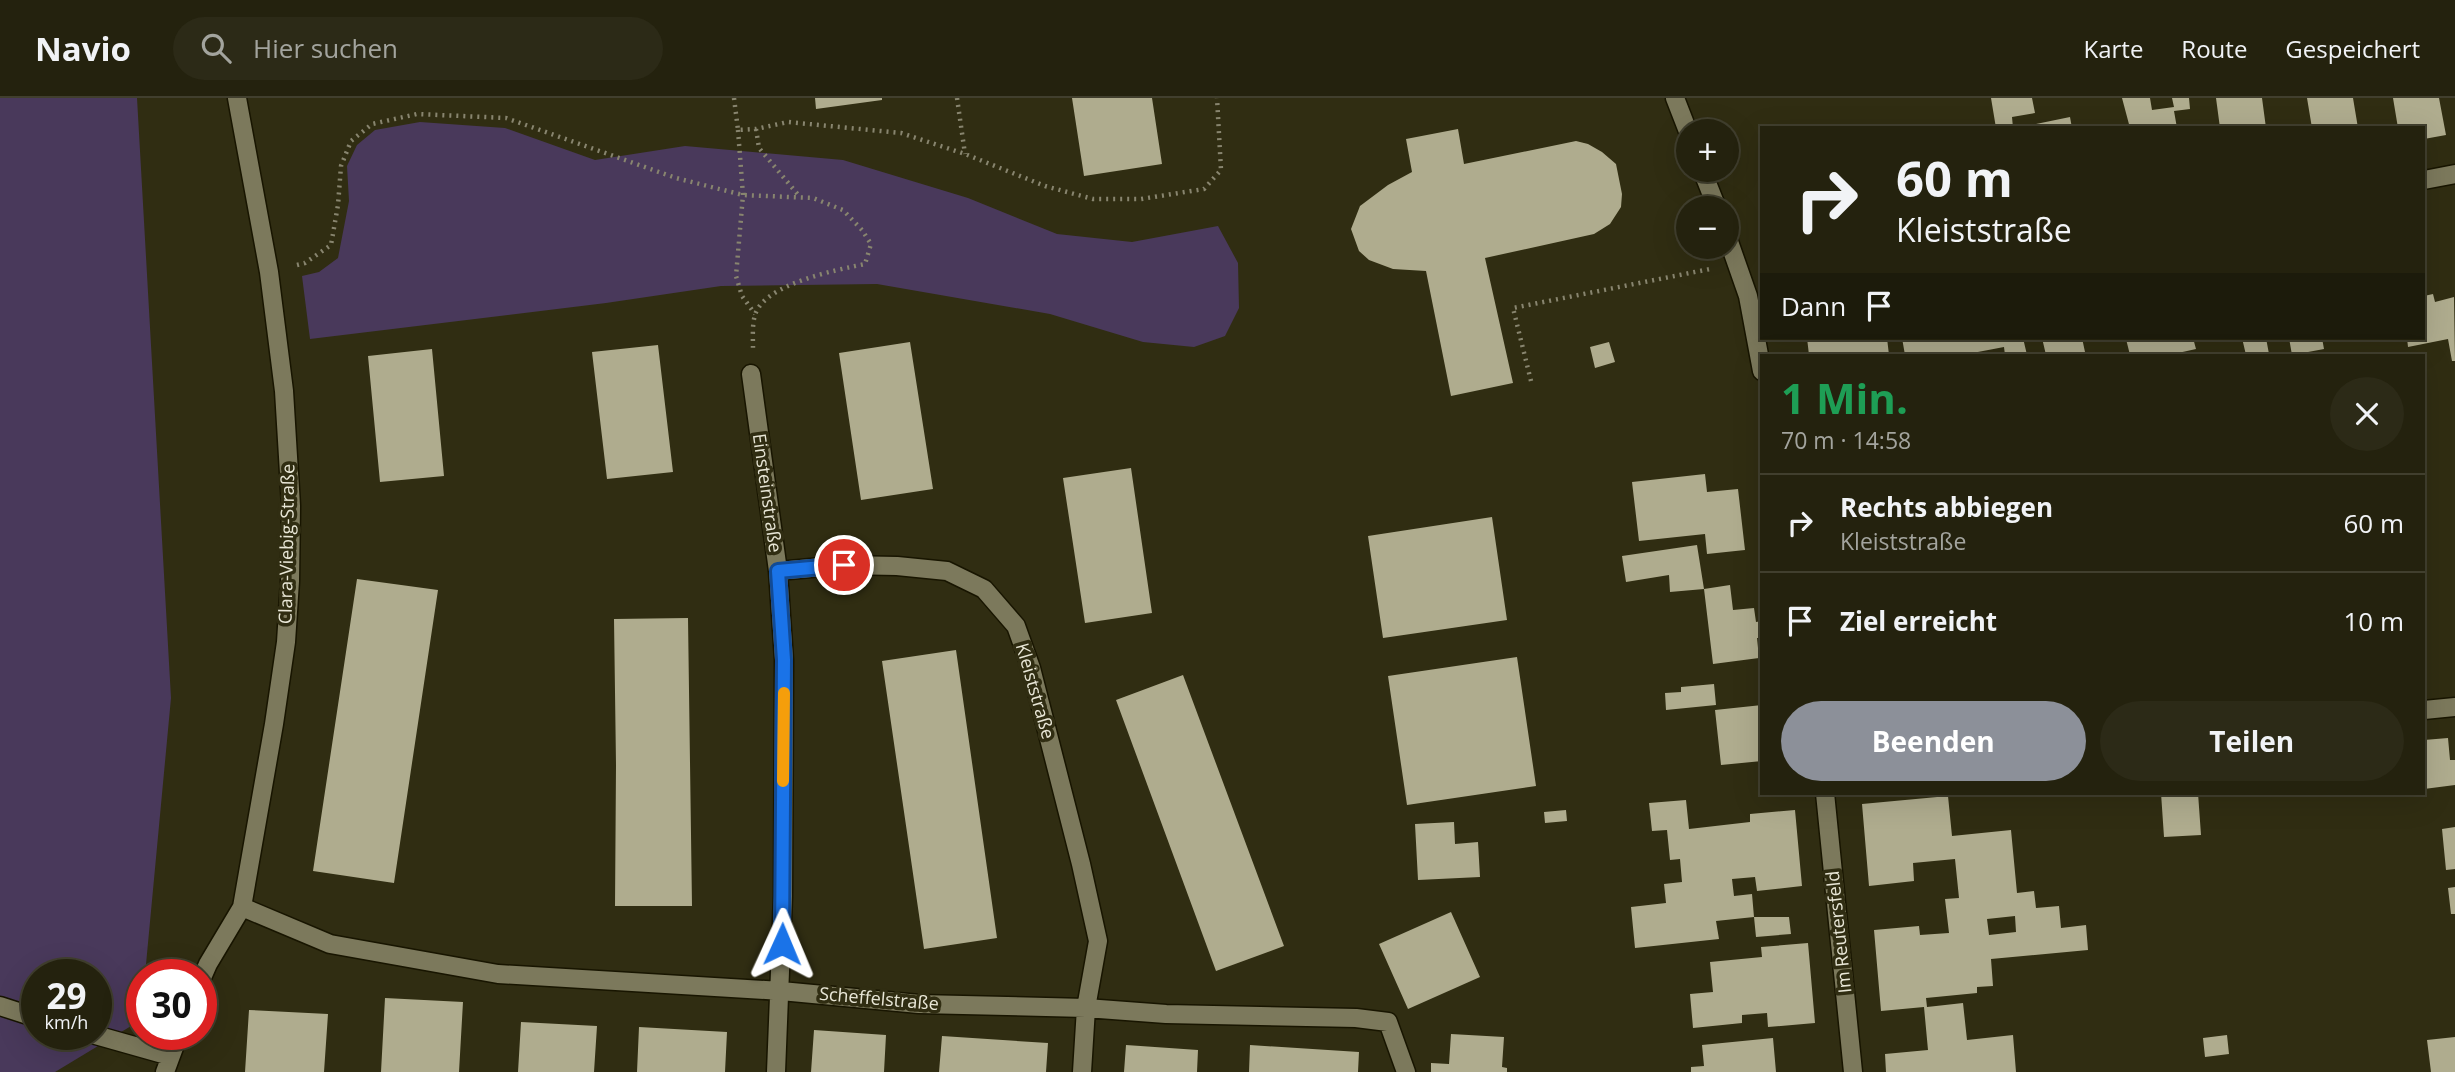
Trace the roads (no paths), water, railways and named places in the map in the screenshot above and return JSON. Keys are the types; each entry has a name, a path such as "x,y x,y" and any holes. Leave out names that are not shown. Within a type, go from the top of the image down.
{"street":[{"name":"Clara-Viebig-Straße","path":"211,959 242,907 274,724 286,642 290,582 291,506 284,391 269,272 237,98"},
{"path":"1675,98 1683,119"},
{"path":"2425,180 2455,174"},
{"path":"1736,259 1755,295 1760,354"},
{"name":"Einsteinstraße","path":"751,374 778,571 784,660 780,991 776,1072"},
{"name":"Kleiststraße","path":"778,571 844,565 947,571 984,589 1016,626 1031,668 1098,941 1086,1008 1083,1072"},
{"path":"2425,710 2455,707"},
{"name":"Im Reutersfeld","path":"1825,795 1853,1072"},
{"name":"Scheffelstraße","path":"242,907 330,944 498,974 780,991 919,1004 1356,1018 1388,1022 1406,1072"},
{"path":"0,1006 21,1013"},
{"path":"112,1042 168,1064"}]}
